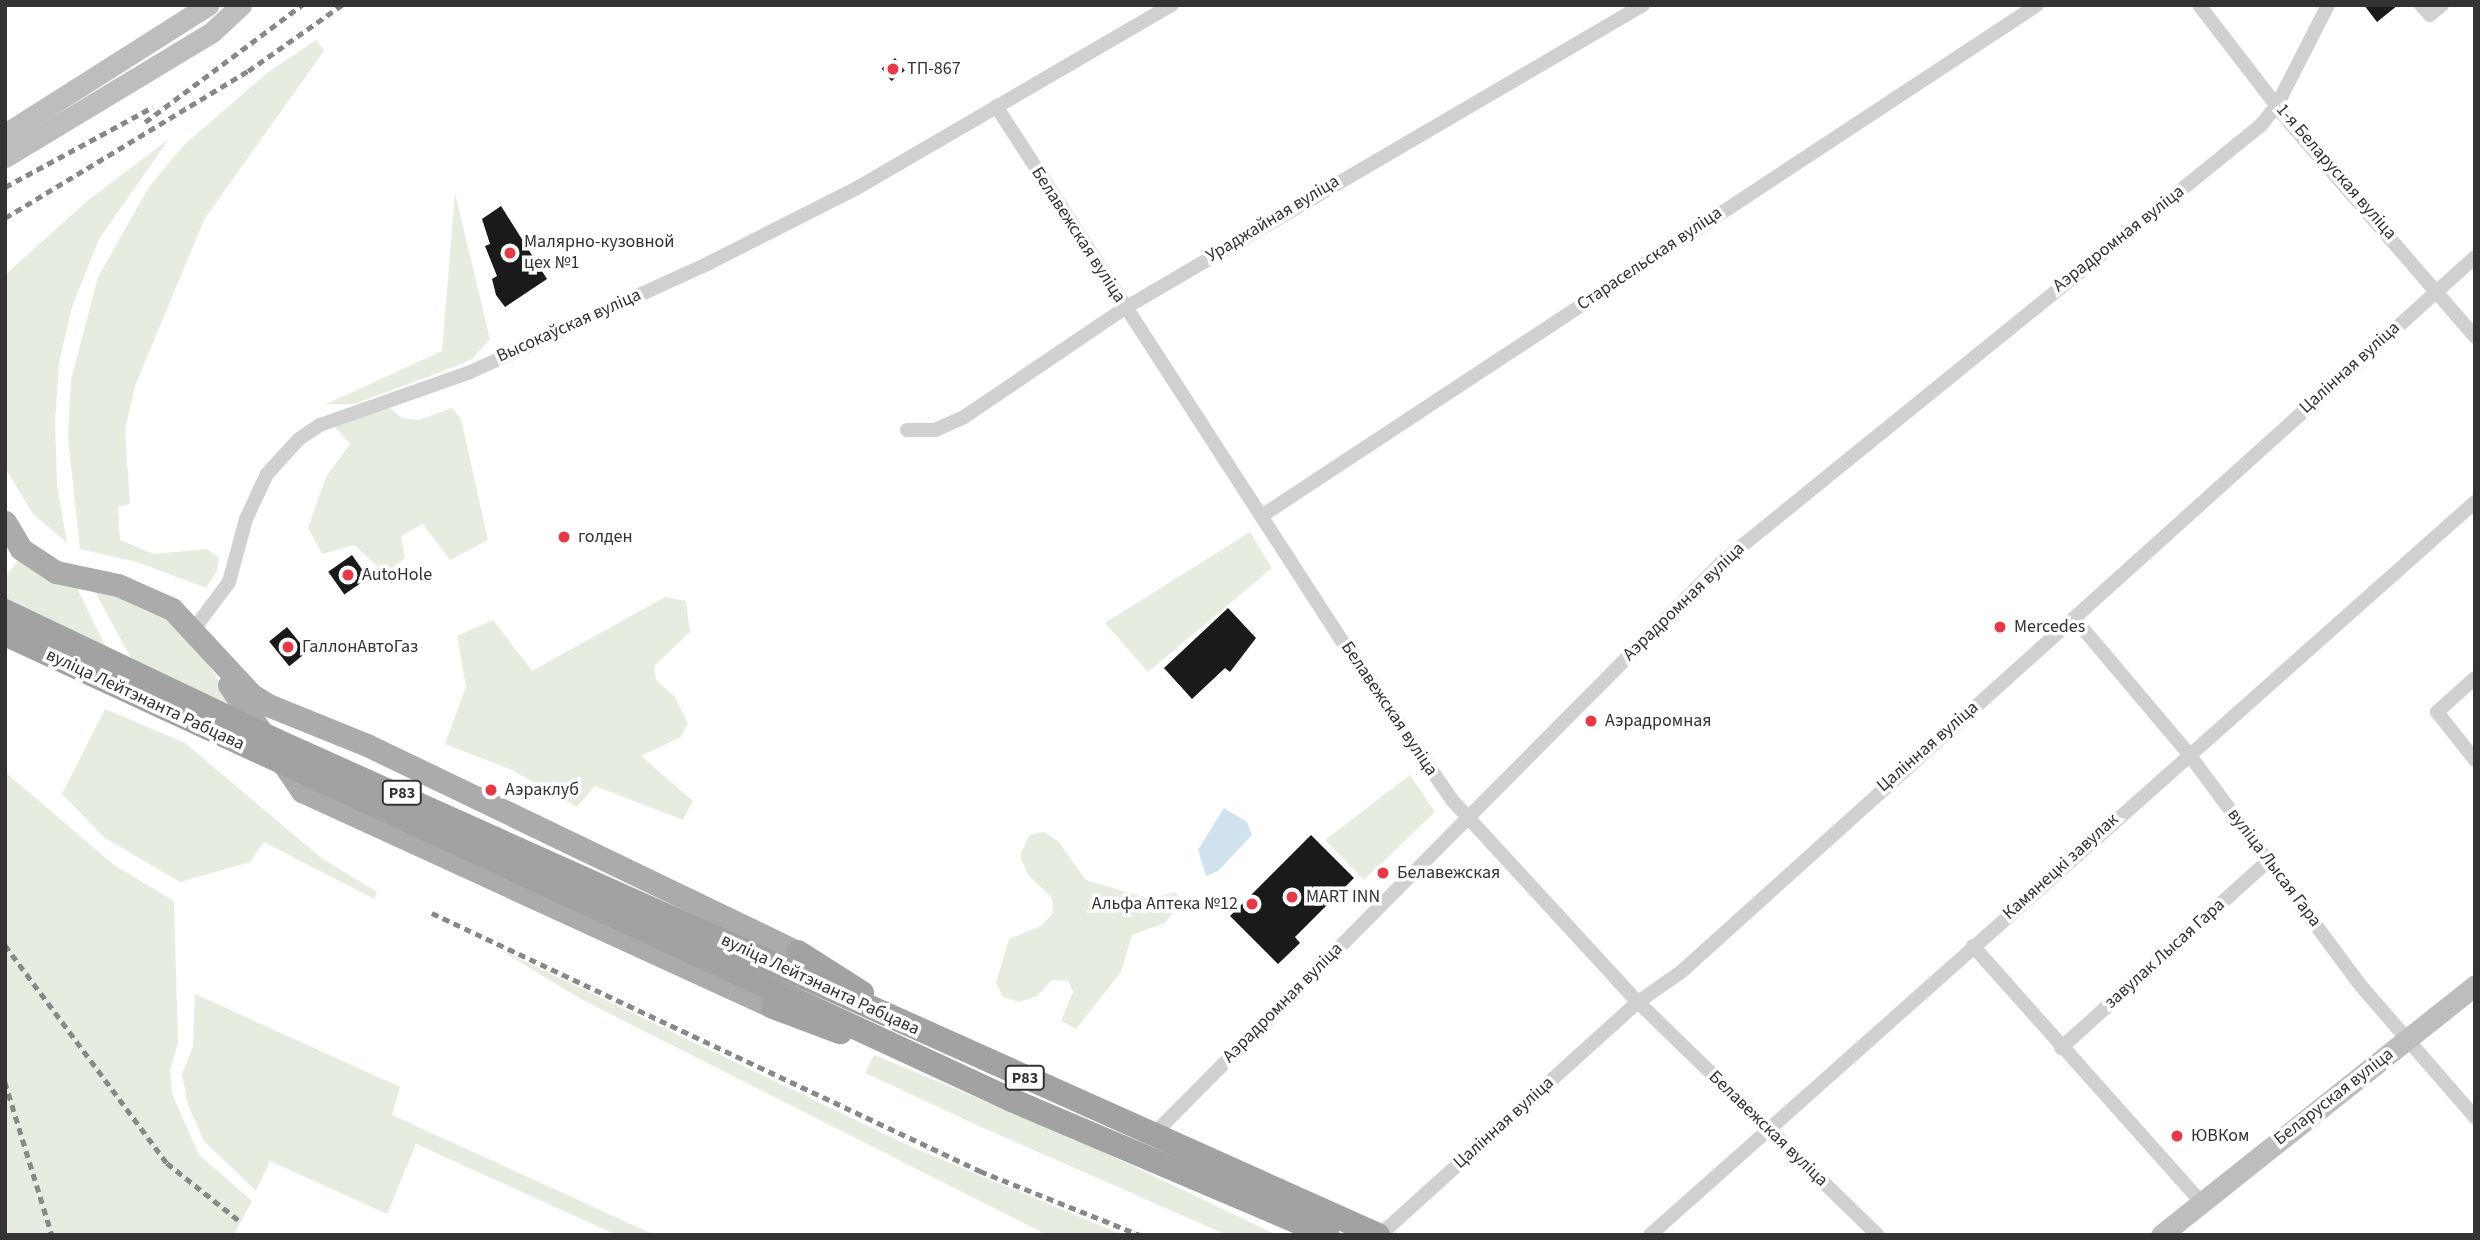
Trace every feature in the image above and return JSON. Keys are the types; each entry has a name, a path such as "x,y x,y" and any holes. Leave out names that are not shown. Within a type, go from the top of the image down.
{"highway":[{"name":"вуліца Лейтэнанта Рабцава","path":"5,611 791,982 917,1056 1379,1235"},
{"name":"вуліца Лейтэнанта Рабцава","path":"5,634 267,758 791,982 898,1021 1328,1235"}],"main road":[{"path":"5,134 208,5"},
{"path":"5,157 212,32 241,5"},
{"path":"5,522 21,548 48,568 148,596 194,629"},
{"name":"вуліца Лейтэнанта Рабцава","path":"194,629 252,695 308,724 368,745 447,785 791,982"},
{"name":"вуліца Лейтэнанта Рабцава","path":"194,629 302,791 339,812 416,847 791,982"},
{"path":"339,812 364,810 378,799 386,782 387,767 368,745"},
{"path":"416,847 400,824 404,805 423,785 447,785"},
{"name":"Беларуская вуліца","path":"2161,1235 2200,1201 2475,985"}],"street":[{"name":"Высокаўская вуліца","path":"194,629 229,582 246,519 267,474 299,439 320,425 468,373 709,263 857,188 1172,5"},
{"name":"Ураджайная вуліца","path":"907,430 935,430 964,417 1125,308 1643,5"},
{"name":"Старасельская вуліца","path":"1264,514 2037,5"},
{"name":"1-я Беларуская вуліца","path":"2199,5 2277,105 2438,290 2475,337"},
{"name":"Аэрадромная вуліца","path":"1145,1144 1723,562 2249,136 2277,105 2328,5"},
{"path":"2421,5 2430,15 2442,5"},
{"name":"Белавежская вуліца","path":"996,106 1125,308 1264,514 1399,727 1467,818 1638,1002 1878,1235"},
{"name":"Цалінная вуліца","path":"1379,1235 1638,1002 1681,972 2475,257"},
{"name":"Камянецкі завулак","path":"1650,1235 2188,753 2475,502"},
{"name":"вуліца Лысая Гара","path":"2074,618 2188,753 2361,986 2475,1117"},
{"path":"2475,678 2437,712 2475,760"},
{"name":"завулак Лысая Гара","path":"2061,1048 2269,860"},
{"path":"1973,946 2200,1201"}],"shaded area":[{"path":"316,40 324,51 205,218 135,386 125,430 130,504 118,507 120,540 154,554 207,549 219,558 217,571 206,588 137,562 80,549 68,438 71,380 98,277 149,187 184,145 267,73"},
{"path":"169,139 99,239 72,307 59,363 55,422 57,484 67,543 33,514 5,468 5,275 87,201"},
{"path":"455,193 490,339 472,359 441,372 354,404 326,404 442,351"},
{"path":"387,406 402,418 419,420 452,408 461,419 488,540 450,560 423,524 401,536 405,558 386,574 354,545 322,554 308,528 326,477 350,444 335,427"},
{"path":"1250,532 1272,568 1148,672 1105,623"},
{"path":"20,558 76,586 108,652 5,602 5,577"},
{"path":"93,588 155,608 198,647 235,708 132,660"},
{"path":"665,597 686,601 690,632 654,666 656,680 675,697 688,723 681,737 641,756 693,801 683,820 595,786 577,807 512,770 445,744 466,687 457,636 493,620 532,671"},
{"path":"105,709 185,743 320,857 377,892 374,899 264,842 250,862 180,882 105,838 62,794"},
{"path":"5,772 114,865 174,901 178,1043 170,1071 172,1094 199,1155 252,1201 234,1235 5,1235"},
{"path":"1410,775 1435,812 1364,880 1325,840"},
{"path":"1044,832 1058,841 1086,880 1150,899 1176,892 1181,902 1165,923 1132,935 1121,972 1076,1029 1061,1021 1073,992 1068,981 1052,980 1037,996 1019,1002 1003,997 996,983 1009,939 1041,926 1053,913 1052,898 1028,875 1020,856 1029,835"},
{"path":"495,947 912,1147 1123,1235 1047,1235 581,999"},
{"path":"195,994 400,1087 392,1115 655,1235 617,1235 416,1144 387,1214 270,1161 256,1191 204,1141 188,1105 182,1074 193,1047"},
{"path":"874,1055 1074,1138 1277,1235 1227,1235 981,1127 865,1073"}],"water":[{"path":"1224,808 1247,822 1252,835 1218,871 1206,876 1198,850"}],"building":[{"path":"2364,5 2398,5 2377,22"},
{"name":"ТП-867","path":"895,58 905,71 891,81 882,68"},
{"name":"Малярно-кузовной цех №1","path":"501,206 547,279 505,307 496,295 492,279 497,276 485,246 490,244 482,219"},
{"name":"AutoHole","path":"352,555 368,578 344,595 328,572"},
{"path":"1228,608 1256,638 1230,672 1225,668 1192,699 1164,668"},
{"name":"ГаллонАвтоГаз","path":"287,627 307,652 289,666 269,641"},
{"name":"MART INN","path":"1311,835 1354,878 1295,937 1300,943 1278,964 1230,916"}],"railway":[{"path":"145,122 302,5"},
{"path":"5,218 248,71 342,5"},
{"path":"5,187 153,107"},
{"path":"432,913 980,1171 1140,1235"},
{"path":"5,945 167,1163 241,1222"},
{"path":"5,1082 52,1235"}],"place":[{"name":"ТП-867","path":"893,69"},
{"name":"Малярно-кузовной цех №1","path":"510,253"},
{"name":"голден","path":"564,537"},
{"name":"AutoHole","path":"348,575"},
{"name":"Mercedes","path":"2000,627"},
{"name":"ГаллонАвтоГаз","path":"288,647"},
{"name":"Аэрадромная","path":"1591,721"},
{"name":"Аэраклуб","path":"491,790"},
{"name":"Белавежская","path":"1383,873"},
{"name":"MART INN","path":"1292,897"},
{"name":"Альфа Аптека №12","path":"1252,904"},
{"name":"ЮВКом","path":"2177,1136"}]}
